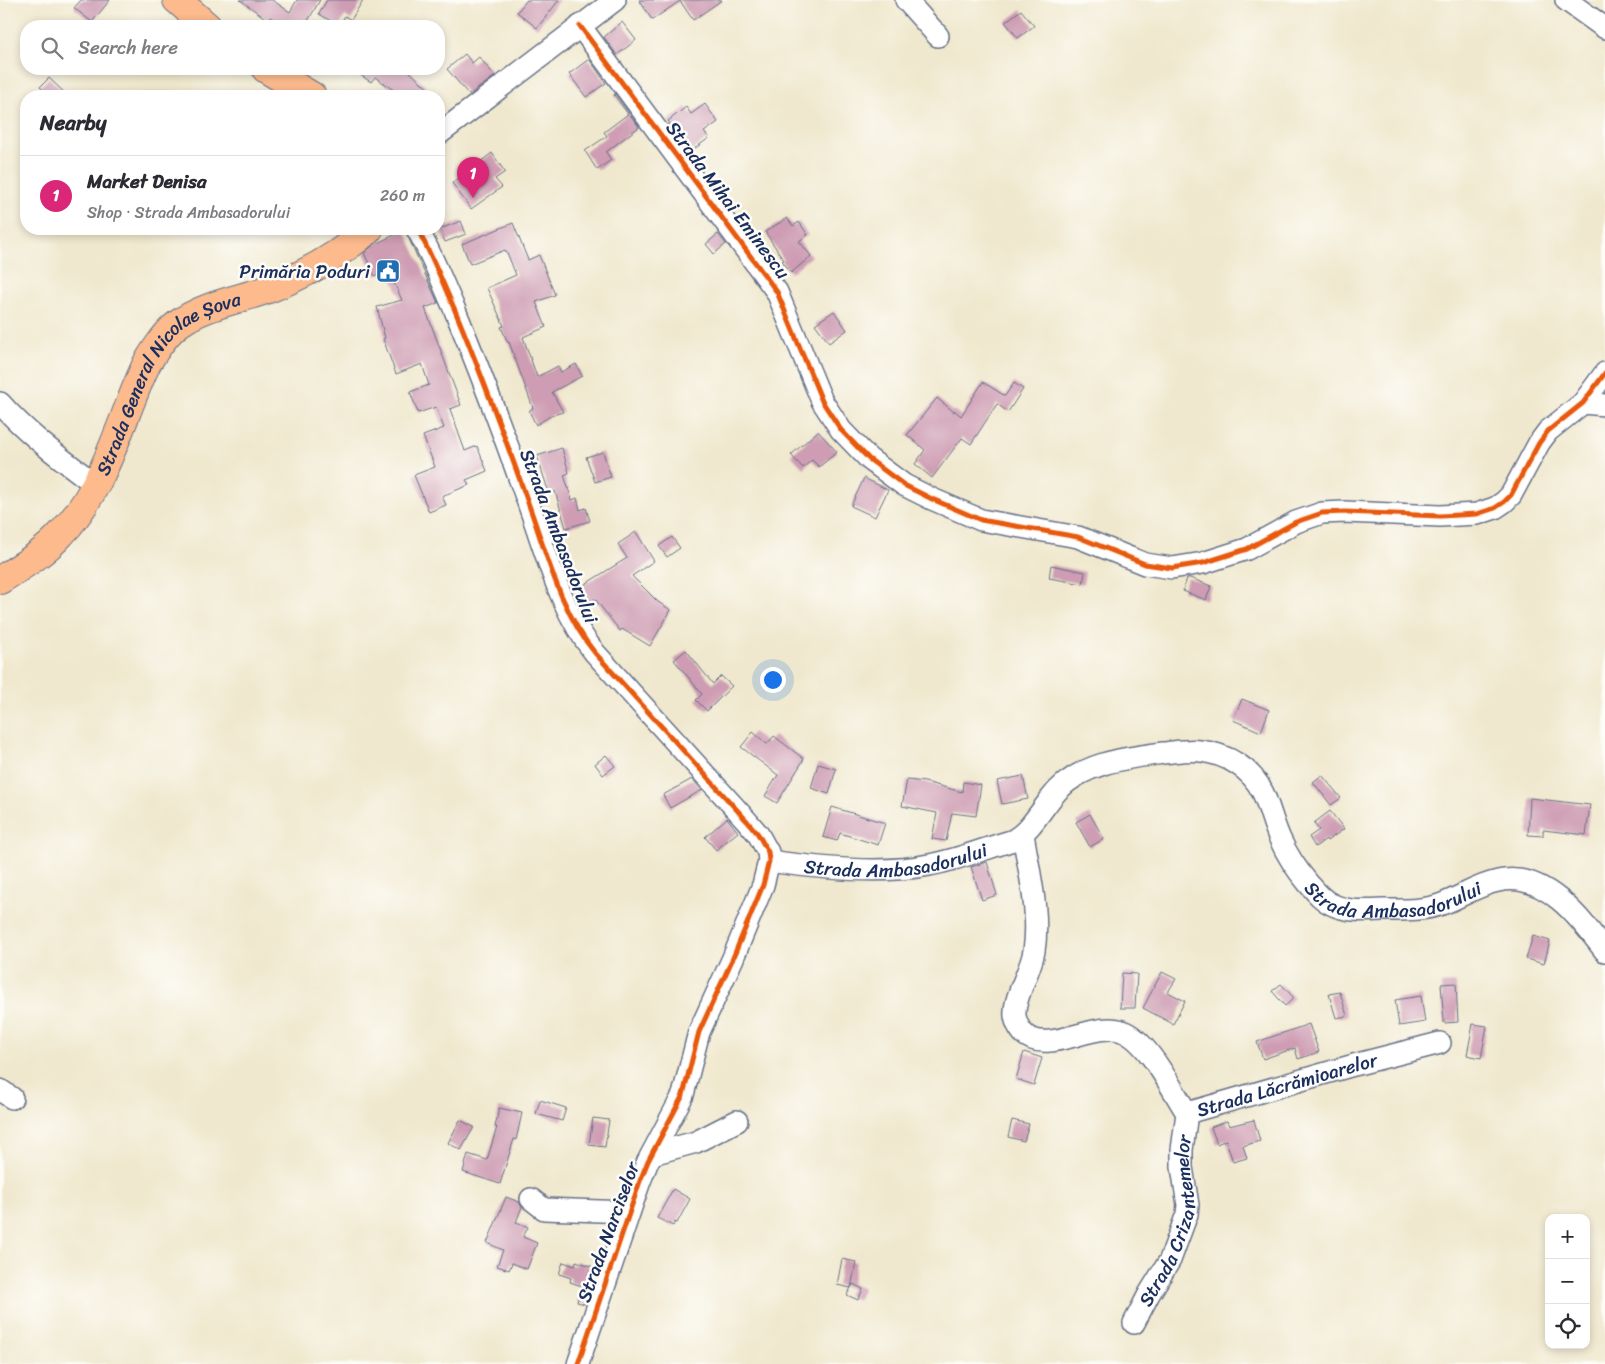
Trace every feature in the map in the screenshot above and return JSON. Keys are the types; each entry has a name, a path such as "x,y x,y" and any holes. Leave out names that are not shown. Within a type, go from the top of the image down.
{"main road":[{"path":"177,0 200,20"},
{"path":"276,75 302,90"},
{"name":"Strada General Nicolae Șova","path":"0,580 29,562 61,535 70,524 96,484 147,363 157,348 178,325 201,312 272,287 304,272 337,253 361,235"}],"street":[{"path":"445,129 614,0"},
{"path":"906,0 938,36"},
{"path":"1566,0 1605,28"},
{"name":"Strada Mihai Eminescu","path":"580,26 777,292 822,400 841,430 869,459 904,484 932,500 981,520 1078,537 1145,564 1172,568 1203,563 1247,549 1296,522 1322,513 1345,512 1440,516 1477,514 1495,508 1511,495 1539,443 1548,431 1583,403 1605,373"},
{"name":"Strada Ambasadorului","path":"421,235 478,365 546,552 576,628 595,653 747,821 764,844 768,852 769,861 832,868 909,868 930,865 1014,840 1023,834 1058,790 1081,772 1127,758 1200,750 1224,756 1241,766 1255,779 1263,793 1280,840 1289,856 1302,877 1328,903 1346,909 1364,911 1426,908 1441,904 1498,881 1514,879 1552,893 1570,908 1605,951"},
{"path":"0,403 47,448 96,484"},
{"path":"1583,403 1605,405"},
{"name":"Strada Lăcrămioarelor","path":"1023,834 1034,901 1036,935 1030,968 1016,1005 1015,1016 1018,1027 1026,1035 1036,1040 1050,1041 1108,1028 1121,1030 1141,1044 1156,1063 1187,1113 1354,1065 1440,1043"},
{"name":"Strada Narciselor","path":"578,1364 640,1181 652,1154 684,1095 699,1032 733,958 763,884 769,861"},
{"name":"Strada Crizantemelor","path":"1134,1323 1170,1260 1187,1214 1188,1205 1182,1167 1182,1150 1187,1113"},
{"path":"652,1154 696,1142 737,1121"},
{"path":"532,1199 544,1209 629,1212"}],"building":[{"path":"81,0 110,0 94,20 89,20 74,8"},
{"path":"240,0 272,0 290,12 297,0 320,0 308,20 275,20 270,17 268,20"},
{"path":"327,0 363,0 351,20 345,16 343,20 329,20 319,14"},
{"path":"527,0 559,0 537,28 517,12"},
{"path":"639,0 722,0 693,20 680,1 652,20"},
{"path":"1021,10 1034,26 1018,38 1005,22"},
{"path":"622,22 636,40 617,55 604,37"},
{"path":"465,54 472,63 479,57 495,76 469,95 447,69"},
{"path":"589,59 606,83 586,97 569,74"},
{"path":"360,75 413,75 430,90 393,90 375,77 371,82"},
{"path":"49,78 62,90 43,90 40,87"},
{"path":"615,94 639,127 606,152 611,160 597,170 585,151 607,136 604,132 628,114"},
{"path":"705,104 718,122 704,132 709,138 690,152 668,121 686,107 691,114"},
{"path":"492,153 505,172 495,179 502,187 471,209 452,183"},
{"path":"787,218 793,226 799,222 808,235 799,241 811,256 791,273 765,232"},
{"path":"461,221 466,234 445,242 442,235 445,235 445,227"},
{"path":"513,223 528,260 539,255 555,295 536,302 546,327 523,337 537,377 558,366 561,372 576,364 582,376 552,392 563,412 552,415 536,425 529,411 533,408 509,342 501,327 504,326 487,288 516,275 508,255 505,250 470,264 462,244"},
{"path":"718,234 726,244 714,254 706,244"},
{"path":"394,235 407,235 438,303 425,308 461,405 450,409 465,451 477,446 487,471 466,480 469,485 442,496 446,505 429,512 414,475 435,467 423,436 444,428 436,407 418,413 410,392 429,385 422,364 396,374 383,339 385,338 377,307 402,300 388,270 375,276 364,253 375,244"},
{"path":"834,311 847,330 829,343 815,324"},
{"path":"983,382 1005,396 1014,383 1023,389 1008,412 997,404 971,444 962,438 932,478 915,464 925,450 907,435 937,398 961,416"},
{"path":"818,431 837,452 819,467 812,460 803,468 791,455"},
{"path":"562,448 569,473 564,475 572,500 577,498 580,510 586,508 590,521 566,528 555,491 549,493 537,456"},
{"path":"603,452 611,477 595,482 586,457"},
{"path":"864,478 888,490 875,517 851,506"},
{"path":"636,532 654,561 632,576 658,602 671,610 650,646 622,629 620,631 595,599 591,601 582,586 627,558 618,544"},
{"path":"672,537 680,548 667,557 659,546"},
{"path":"1051,565 1085,572 1083,584 1049,578"},
{"path":"1187,578 1211,586 1206,600 1183,591"},
{"path":"686,650 713,684 721,676 732,686 707,711 696,700 702,694 674,660"},
{"path":"1242,699 1269,710 1261,732 1233,720"},
{"path":"753,732 767,744 774,736 804,759 777,803 765,796 778,775 741,747"},
{"path":"606,755 615,766 603,775 595,764"},
{"path":"818,764 836,769 829,794 811,788"},
{"path":"1322,775 1341,798 1331,805 1313,782"},
{"path":"1023,776 1028,799 1002,804 997,781"},
{"path":"692,779 702,790 670,808 663,795"},
{"path":"907,780 925,782 962,792 963,782 981,785 976,816 952,813 946,841 932,839 937,813 902,806"},
{"path":"1530,798 1590,805 1586,835 1543,830 1543,836 1528,835"},
{"path":"832,807 885,823 878,845 840,833 837,841 823,837"},
{"path":"1330,811 1344,829 1315,847 1309,837 1319,830 1314,823"},
{"path":"1090,814 1104,839 1090,847 1076,822"},
{"path":"727,818 738,832 716,850 705,837"},
{"path":"987,862 997,895 982,900 971,867"},
{"path":"1533,936 1550,941 1544,964 1526,959"},
{"path":"1162,972 1176,979 1168,992 1185,1001 1173,1024 1143,1008"},
{"path":"1122,973 1137,974 1135,1008 1120,1008"},
{"path":"1456,983 1458,1022 1444,1023 1441,984"},
{"path":"1281,984 1294,998 1285,1006 1272,991"},
{"path":"1340,992 1347,1016 1336,1018 1329,994"},
{"path":"1421,996 1425,1022 1399,1026 1395,1000"},
{"path":"1309,1024 1319,1052 1298,1059 1295,1048 1263,1059 1257,1042"},
{"path":"1473,1024 1487,1026 1481,1058 1467,1055"},
{"path":"1024,1052 1042,1058 1034,1085 1016,1079"},
{"path":"540,1100 566,1108 562,1121 536,1114"},
{"path":"499,1108 522,1113 516,1140 514,1139 500,1184 463,1172 468,1154 487,1160 497,1127 495,1127"},
{"path":"593,1118 609,1120 605,1147 589,1145"},
{"path":"460,1120 474,1127 461,1150 448,1143"},
{"path":"1012,1120 1029,1124 1024,1141 1008,1137"},
{"path":"1254,1120 1260,1141 1243,1146 1247,1158 1233,1162 1226,1140 1217,1144 1211,1127 1227,1121 1229,1126"},
{"path":"673,1189 690,1199 677,1223 675,1222 673,1226 657,1218"},
{"path":"506,1197 519,1202 522,1207 516,1222 528,1227 523,1237 537,1243 527,1269 512,1263 509,1270 497,1266 503,1250 487,1243"},
{"path":"842,1259 856,1262 851,1288 837,1285"},
{"path":"576,1261 597,1268 585,1304 577,1302 582,1286 570,1282 571,1278 559,1274 563,1262 575,1266"},
{"path":"853,1284 863,1289 858,1300 847,1295"}],"cycle path":[{"path":"580,26 777,292 822,401 841,430 869,459 904,485 981,520 1078,537 1145,564 1172,568 1203,563 1247,549 1296,522 1322,513 1345,512 1440,516 1477,514 1495,508 1511,495 1539,443 1548,431 1583,403 1605,373"},
{"path":"420,235 437,268 474,358 513,460 557,585 573,621 595,653 758,834 768,852 769,861 763,885 733,958 699,1032 683,1095 648,1161 640,1181 578,1364"}],"place":[{"name":"Market Denisa","path":"473,198"},
{"name":"Primăria Poduri","path":"388,271"}]}
